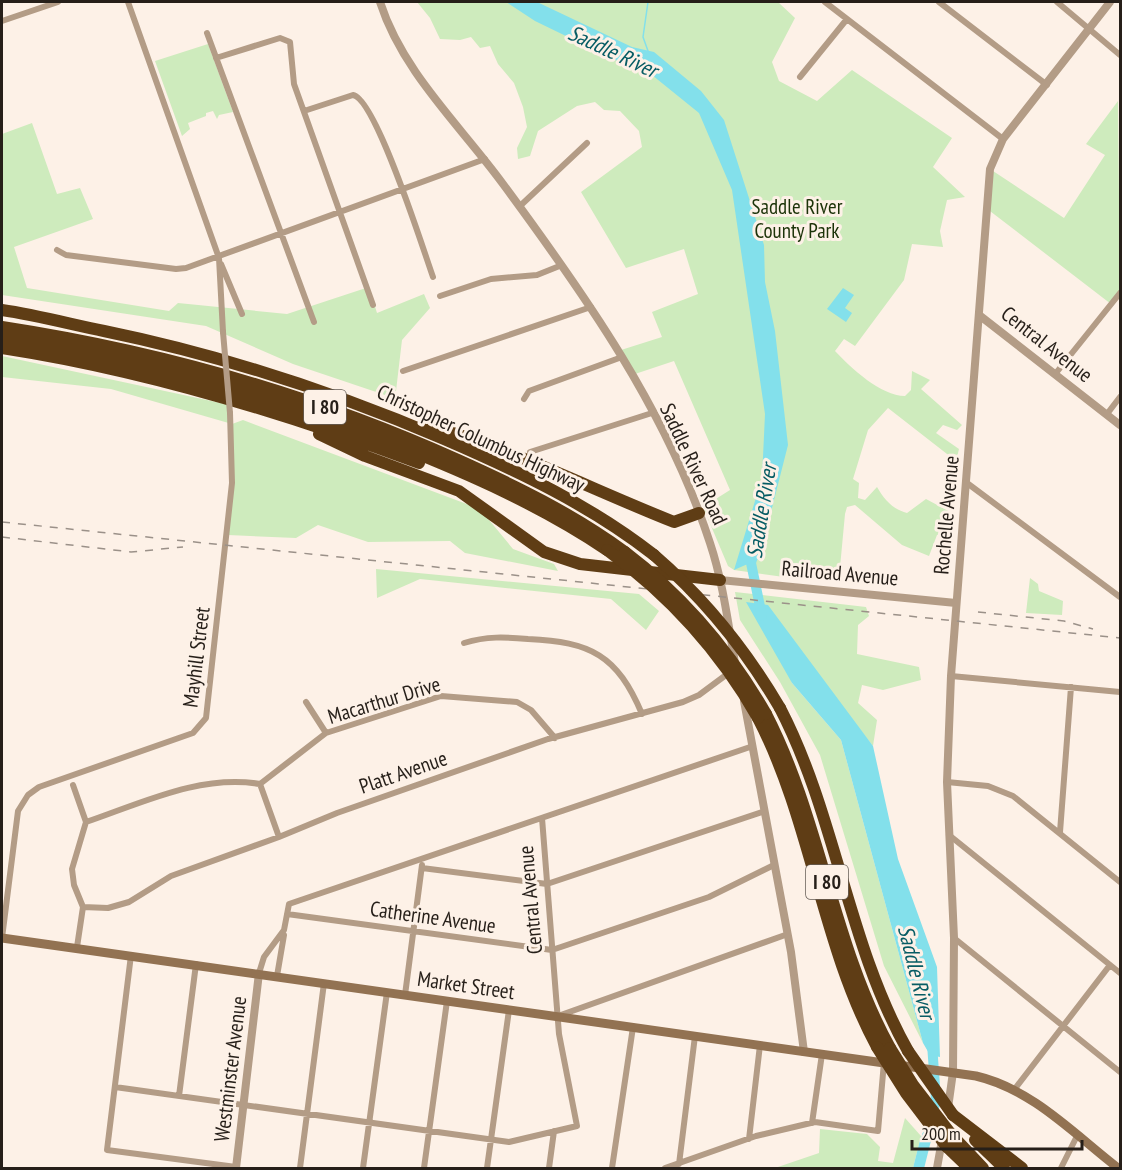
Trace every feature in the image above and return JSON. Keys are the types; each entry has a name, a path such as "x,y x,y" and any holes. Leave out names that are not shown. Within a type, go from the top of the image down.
{"highway":[{"name":"Christopher Columbus Highway","path":"2,310 204,354 293,381 369,408 475,452 546,486 607,521 654,555 721,622 753,664 780,708 813,783 850,912 873,981 908,1051 953,1115 1004,1168"},
{"name":"Christopher Columbus Highway","path":"2,327 169,360 248,382 345,414 430,448 523,491 586,525 625,552 670,590 699,620 737,669 762,716 789,790 845,976 906,1093 966,1168"},
{"name":"Christopher Columbus Highway","path":"2,338 128,363 267,400 402,447 533,506 607,550 648,582 692,625 762,716"},
{"path":"2,348 136,374 272,411 533,506"},
{"path":"369,408 478,440 675,522 699,513"},
{"path":"272,411 365,456 459,491 535,545 559,558 580,564 720,580"},
{"name":"Christopher Columbus Highway","path":"884,1048 950,1133 983,1168"},
{"path":"953,1115 1023,1168"}],"main road":[{"name":"Market Street","path":"2,938 986,1078 1034,1102 1118,1168"}],"street":[{"path":"2,21 58,2"},
{"name":"Mayhill Street","path":"128,2 219,258 242,314"},
{"name":"Saddle River Road","path":"380,2 393,37 409,64 485,159 591,307 622,357 652,413 699,513 720,580 753,746 788,934 804,1052"},
{"path":"825,2 1003,140"},
{"path":"939,2 1047,85"},
{"path":"1058,2 1120,55"},
{"name":"Rochelle Avenue","path":"937,1168 949,1071 954,938 947,782 951,676 990,169 1003,140 1110,2"},
{"path":"800,77 847,19"},
{"path":"207,33 314,322"},
{"path":"216,58 280,38 287,40 291,46 294,84 373,305"},
{"path":"304,111 353,94 359,96 379,130 433,277"},
{"path":"520,206 588,143"},
{"path":"57,250 66,255 176,269 219,258 280,233 485,159"},
{"name":"Mayhill Street","path":"2,938 18,812 28,795 39,787 194,733 206,718 232,483 230,413 219,258"},
{"path":"440,296 491,279 537,274 562,265"},
{"path":"1056,373 1120,293"},
{"path":"403,371 591,307"},
{"name":"Central Avenue","path":"979,315 1120,425"},
{"path":"524,399 530,391 622,357"},
{"path":"1107,414 1120,397"},
{"path":"530,453 652,413"},
{"path":"967,483 1120,597"},
{"name":"Railroad Avenue","path":"720,580 956,603"},
{"path":"464,643 490,636 563,641 585,647 602,655 619,672 642,714"},
{"name":"Platt Avenue","path":"83,908 108,908 129,903 171,876 279,837 337,813 555,738 699,696 736,669"},
{"path":"951,676 1120,692"},
{"path":"1060,832 1071,687"},
{"name":"Macarthur Drive","path":"260,784 326,733 431,698 455,696 517,702 531,710 555,738"},
{"path":"306,702 326,733"},
{"path":"277,976 289,904 753,746"},
{"path":"86,822 193,786 222,781 260,784 279,837"},
{"path":"947,782 982,785 1003,791 1021,801 1120,882"},
{"path":"73,784 86,822 72,868 74,885 83,908 77,947"},
{"path":"422,868 547,884 765,811"},
{"name":"Central Avenue","path":"542,818 557,1016 577,1126 554,1131"},
{"path":"950,835 1120,974"},
{"path":"405,995 423,858"},
{"name":"Catherine Avenue","path":"287,914 552,950 709,897 774,865"},
{"path":"259,973 264,957 278,941 285,928"},
{"path":"557,1016 788,934"},
{"path":"954,938 1120,1072"},
{"path":"131,955 107,1150 236,1168"},
{"path":"179,1096 196,964"},
{"path":"1014,1090 1110,965"},
{"name":"Westminster Avenue","path":"236,1168 259,973"},
{"path":"300,1168 324,983"},
{"path":"363,1168 387,992"},
{"path":"424,1168 447,1001"},
{"path":"487,1168 509,1010"},
{"path":"612,1168 633,1027"},
{"path":"679,1164 695,1036"},
{"path":"749,1139 760,1045"},
{"path":"812,1123 822,1054"},
{"path":"665,1168 749,1139 812,1123 878,1131 884,1062"},
{"path":"115,1087 510,1142 554,1131 549,1168"},
{"path":"1061,1168 1077,1136"}],"green space":[{"name":"Saddle River County Park","path":"417,2 778,2 795,18 772,62 779,81 817,101 852,70 952,138 933,167 965,197 947,200 940,231 943,247 912,244 904,280 855,346 844,339 835,351 867,380 896,395 905,396 911,390 912,371 930,380 921,389 962,425 957,430 943,425 936,433 959,449 956,461 888,408 868,430 853,479 859,483 858,498 865,500 877,487 889,503 907,513 926,499 954,514 951,530 937,535 929,556 902,545 855,505 847,507 845,514 839,578 785,572 784,577 734,570 728,566 703,507 730,490 674,361 635,374 621,350 662,337 652,312 698,294 684,249 626,268 581,192 642,147 639,131 620,111 604,110 595,102 577,106 538,131 530,156 518,159 517,148 527,127 523,107 514,83 498,64 490,46 480,48 471,37 460,40 440,39 430,18"},
{"path":"208,44 233,112 219,115 217,119 213,111 206,113 206,116 188,123 190,129 182,136 155,61"},
{"path":"1118,101 1120,293 1111,304 986,208 990,169 1064,218 1105,155 1086,144"},
{"path":"32,123 57,194 80,188 93,219 14,247 27,288 169,311 178,303 287,314 369,287 377,313 424,294 430,308 402,340 396,391 388,396 293,364 206,326 2,295 2,134"},
{"path":"2,356 230,405 232,424 111,389 2,377"},
{"path":"243,420 480,509 513,549 554,564 558,571 465,553 450,541 368,542 318,525 296,538 228,535 232,424"},
{"path":"376,569 639,594 659,611 646,630 611,599 420,579 377,598"},
{"path":"1030,578 1038,584 1039,591 1063,601 1062,615 1026,613"},
{"path":"735,592 866,607 869,616 858,625 857,654 919,667 921,680 883,690 862,685 858,703 877,720 873,746 770,616 792,683 841,740 923,1043 884,966 820,755 780,682 740,620"},
{"path":"905,1118 921,1136 913,1168 775,1168 819,1153 820,1129 867,1134 880,1147 878,1161 893,1163"}],"water":[{"name":"Saddle River","path":"506,2 537,2 632,47 654,52 701,91 724,120 764,245 765,282 775,331 788,445 759,559 734,570 762,478 765,414 732,190 699,113 652,75 636,70 535,21"},
{"path":"843,288 854,295 845,308 852,313 846,322 827,309"},
{"name":"Saddle River","path":"746,602 768,605 873,746 898,859 937,967 940,1057 930,1055 923,1043 841,740 792,683"},
{"path":"921,1136 927,1144 923,1168 913,1168"}],"waterway":[{"path":"648,2 643,37 648,51"},
{"name":"Saddle River","path":"755,549 751,563 762,616"},
{"name":"Saddle River","path":"919,1168 936,1100 932,1044"}],"railway":[{"path":"2,522 1120,638"},
{"path":"2,537 131,552 183,547"},
{"path":"978,612 1064,621 1093,629"}]}
